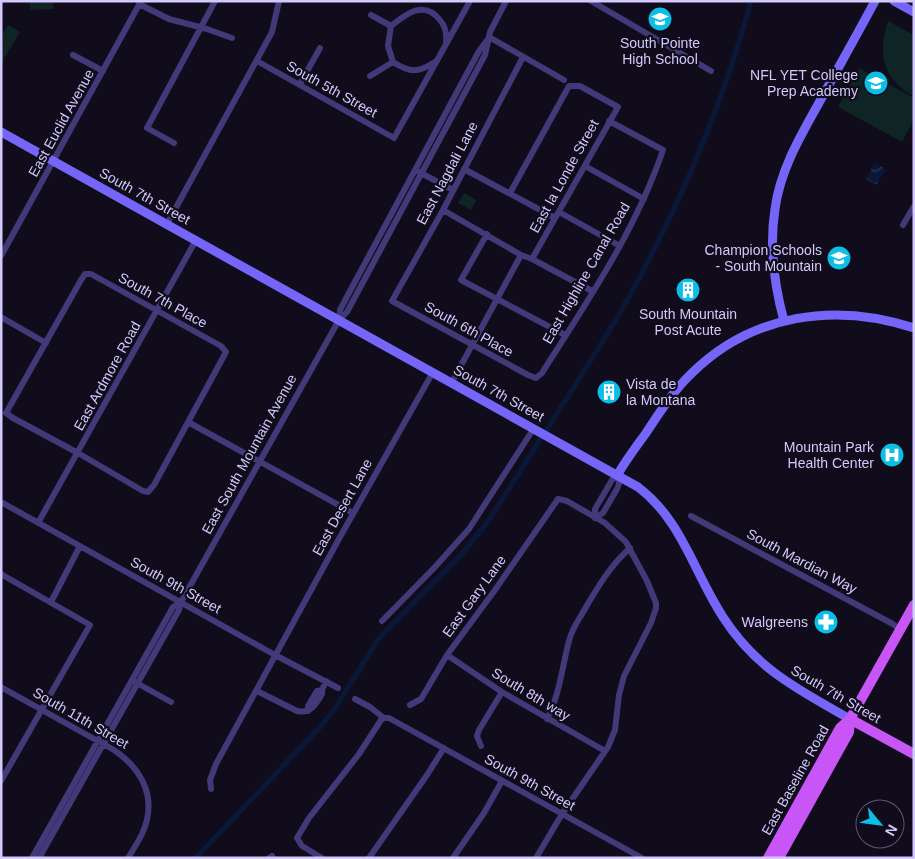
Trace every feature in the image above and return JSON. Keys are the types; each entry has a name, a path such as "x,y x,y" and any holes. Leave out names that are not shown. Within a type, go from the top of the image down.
{"main road":[{"path":"784,321 775,282 772,257 774,216 780,186 788,163 804,130 875,1"},
{"path":"894,1 914,12"},
{"name":"South 7th Street","path":"1,132 618,474 648,494 667,515 686,546 722,617 752,653 788,684 914,754"},
{"path":"618,474 668,401 692,373 718,351 737,339 784,321 814,316 853,315 877,318 914,328"},
{"name":"East Baseline Road","path":"778,858 794,820 840,728 850,719 914,605"},
{"name":"East Baseline Road","path":"768,858 794,820"}],"street":[{"path":"174,143 147,128 215,1"},
{"path":"167,224 257,62 272,32 279,1"},
{"path":"445,46 446,32 442,23 435,13 424,4 405,14 391,26 388,46 393,62 407,71 421,69 437,61 470,1"},
{"name":"East South Mountain Avenue","path":"32,858 179,610 181,602 259,461 339,320 347,312 419,171 486,55 489,37 506,1"},
{"path":"591,1 711,71"},
{"path":"140,3 169,19 232,38"},
{"name":"East Euclid Avenue","path":"1,256 140,3"},
{"path":"371,15 391,26"},
{"path":"489,37 564,80"},
{"path":"300,84 320,48"},
{"path":"73,55 103,71"},
{"name":"East Nagdali Lane","path":"392,301 443,210 523,57"},
{"name":"South 5th Street","path":"257,62 300,84 394,138 437,61"},
{"path":"370,76 393,62"},
{"name":"East la Londe Street","path":"510,193 569,86 580,86 618,107 532,259"},
{"name":"East Highline Canal Road","path":"536,378 542,372 620,246 644,199 663,150 609,122"},
{"path":"585,166 644,199"},
{"path":"464,169 555,218"},
{"path":"419,171 453,190"},
{"path":"903,225 914,206"},
{"path":"443,210 521,255 592,291"},
{"path":"559,212 620,246"},
{"path":"487,234 462,280 565,335"},
{"name":"East Ardmore Road","path":"38,523 196,240"},
{"path":"452,382 521,255"},
{"name":"South 7th Place","path":"46,343 86,274 91,274 158,310 221,346 226,352 188,422"},
{"name":"South 6th Place","path":"392,301 536,378"},
{"path":"1,317 46,343 6,413 143,491 148,492 154,485 188,422 353,513"},
{"name":"East Desert Lane","path":"211,789 210,780 216,764 353,513 433,372"},
{"path":"382,621 469,529 534,428"},
{"path":"595,518 595,509 600,499 618,474"},
{"path":"595,518 603,513 619,484 618,474"},
{"path":"600,499 608,504"},
{"name":"East Gary Lane","path":"410,705 421,699 447,655 558,500 567,501 595,518"},
{"name":"South 9th Street","path":"1,502 275,655 338,688"},
{"name":"South Mardian Way","path":"691,516 900,630"},
{"path":"536,858 562,814 605,751 615,730 624,676 651,623 656,608 656,603 647,581 630,548 613,530 595,518"},
{"path":"50,602 80,546"},
{"path":"547,719 558,692 571,632 607,571 630,548"},
{"path":"1,574 90,625 1,781"},
{"name":"South 8th way","path":"447,655 502,692 605,751"},
{"path":"257,691 297,711 308,711 313,708 315,700 322,694 326,681"},
{"path":"135,682 172,702"},
{"name":"South 11th Street","path":"1,687 126,758 142,778 148,802 147,818 142,834 128,858"},
{"path":"481,746 477,736 479,730 502,692"},
{"name":"South 9th Street","path":"355,699 370,707 384,718 389,718 642,858"},
{"path":"322,858 302,846 297,838 309,818 359,754 377,725 384,718"},
{"name":"East South Mountain Avenue","path":"39,858 100,743"},
{"path":"369,858 444,748"},
{"path":"453,858 484,813 502,782"}],"green space":[{"path":"30,1 53,1 54,9 30,10"},
{"path":"888,21 914,35 914,90 911,95 893,80 884,62 883,43"},
{"path":"8,25 20,32 1,64 1,37"},
{"path":"859,68 914,98 914,120 902,142 838,107"},
{"path":"464,193 476,200 471,210 458,203"}],"water":[{"path":"875,163 886,169 877,185 866,179"}],"waterway":[{"path":"546,431 625,305 670,217 715,111 751,1"},
{"path":"196,858 320,727 336,707 377,641 463,553 489,520 542,437"}],"place":[{"name":"South Pointe High School","path":"660,19"},
{"name":"NFL YET College Prep Academy","path":"876,83"},
{"name":"Champion Schools - South Mountain","path":"839,258"},
{"name":"South Mountain Post Acute","path":"688,290"},
{"name":"Vista de la Montana","path":"609,392"},
{"name":"Mountain Park Health Center","path":"892,455"},
{"name":"Walgreens","path":"826,622"}]}
